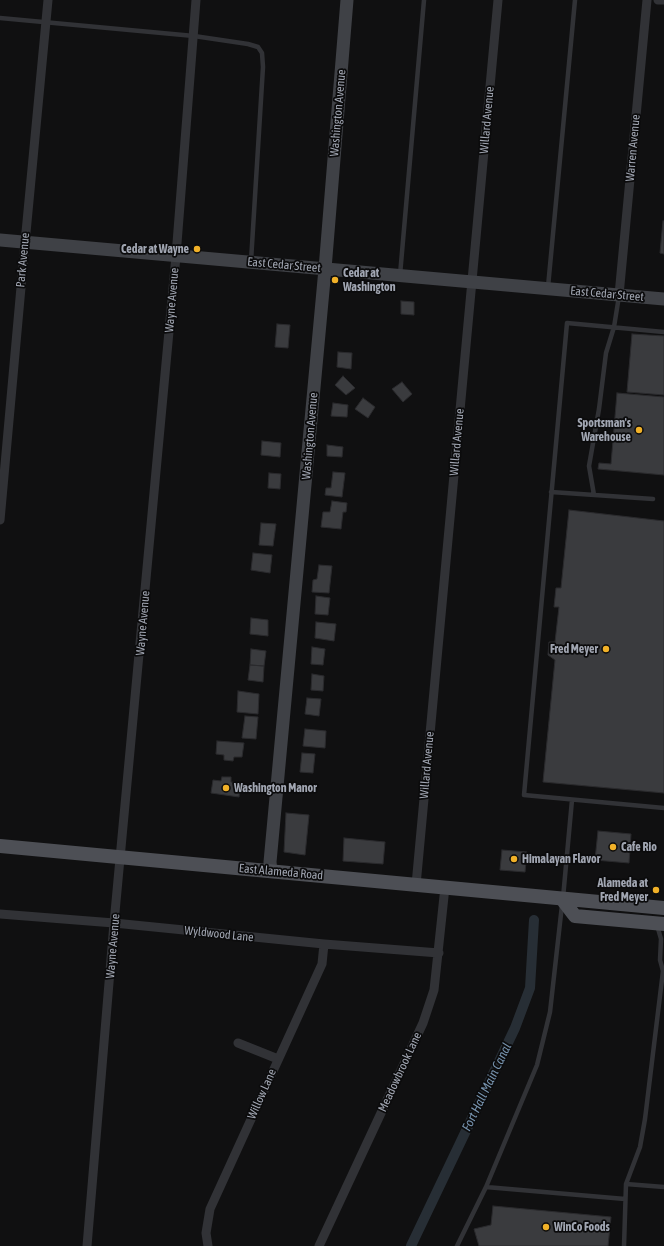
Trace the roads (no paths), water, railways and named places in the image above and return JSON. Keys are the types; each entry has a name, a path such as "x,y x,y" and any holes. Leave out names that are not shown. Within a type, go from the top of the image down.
{"main road":[{"name":"East Alameda Road","path":"0,846 664,908"},
{"path":"562,899 575,916 660,924"}],"street":[{"name":"Park Avenue","path":"0,520 48,0"},
{"name":"Wayne Avenue","path":"87,1246 114,923 176,256 196,0"},
{"name":"Washington Avenue","path":"271,871 271,854 325,269 346,0"},
{"name":"Willard Avenue","path":"416,885 498,0"},
{"name":"Warren Avenue","path":"619,295 647,0"},
{"path":"658,0 664,0"},
{"name":"East Cedar Street","path":"0,240 664,299"},
{"name":"Meadowbrook Lane","path":"319,1246 423,1023 434,990 445,887"},
{"name":"Wyldwood Lane","path":"0,914 114,923 324,944 439,953"},
{"name":"Willow Lane","path":"208,1246 206,1233 210,1209 322,964 324,944"},
{"path":"238,1043 278,1059"}],"lane":[{"path":"400,276 424,0"},
{"path":"547,288 575,0"},
{"path":"0,18 194,36 248,44 258,47 262,54 263,67 251,262"},
{"path":"594,495 588,466 599,409 606,354 614,327 619,295"},
{"path":"664,332 567,323 524,795 664,808"},
{"path":"552,492 653,499"},
{"path":"457,1246 486,1186 537,1065 550,1012 572,800"},
{"path":"624,1246 626,1184 640,1147 645,1119 663,971 660,960 660,924"},
{"path":"626,1184 664,1187"},
{"path":"486,1186 625,1199"}],"waterway":[{"name":"Fort Hall Main Canal","path":"411,1246 515,1028 530,988 534,920"}],"place":[{"name":"Cedar at Wayne","path":"197,249"},
{"name":"Cedar at Washington","path":"335,280"},
{"name":"Sportsman's Warehouse","path":"639,430"},
{"name":"Fred Meyer","path":"606,649"},
{"name":"Washington Manor","path":"226,788"},
{"name":"Cafe Rio","path":"613,847"},
{"name":"Himalayan Flavor","path":"514,859"},
{"name":"Alameda at Fred Meyer","path":"656,890"},
{"name":"WinCo Foods","path":"546,1227"}]}
